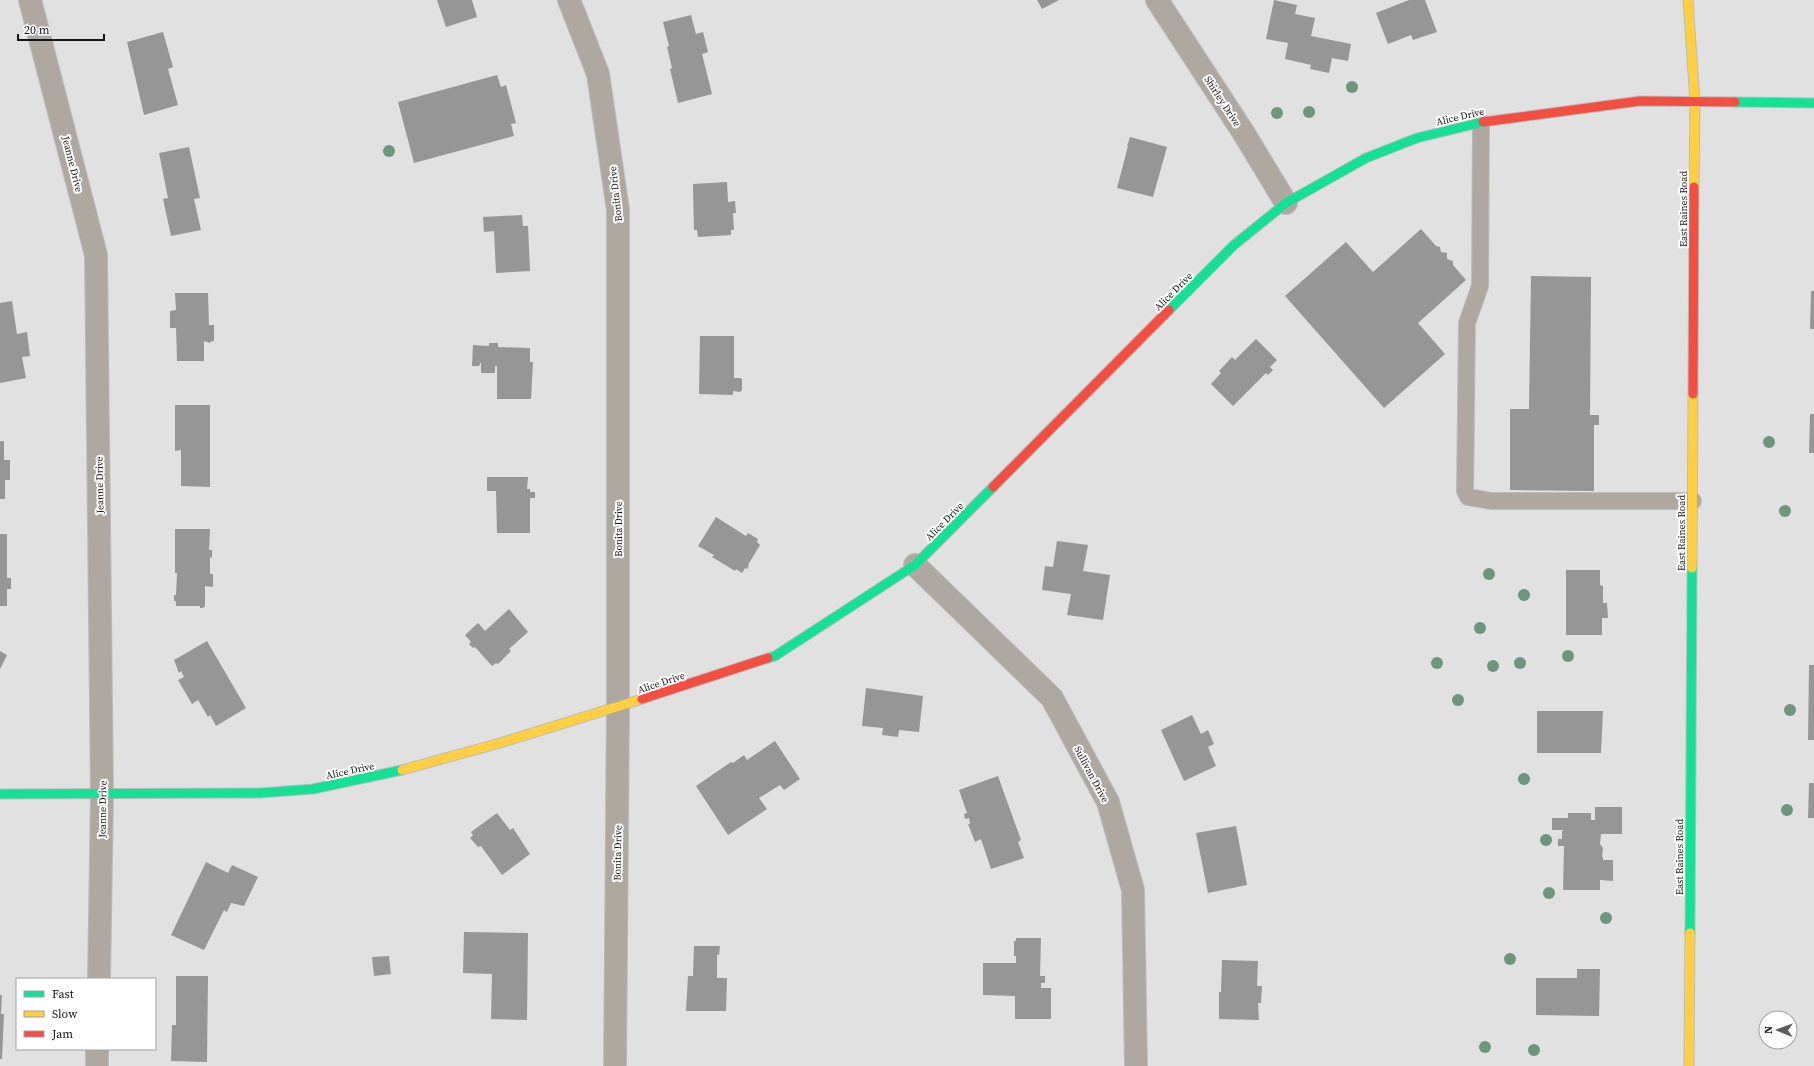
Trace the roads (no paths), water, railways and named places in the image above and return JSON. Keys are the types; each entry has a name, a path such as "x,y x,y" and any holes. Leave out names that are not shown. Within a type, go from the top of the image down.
{"street":[{"name":"Jeanne Drive","path":"30,0 96,255 102,795 98,978"},
{"name":"Bonita Drive","path":"568,0 598,74 618,210 618,707 615,1066"},
{"name":"Shirley Drive","path":"1157,0 1243,132 1286,203"},
{"name":"East Raines Road","path":"1688,0 1695,101 1689,1066"},
{"name":"Alice Drive","path":"0,794 260,794 314,789 386,774 492,745 618,707 775,656 915,566 1234,245 1286,203 1366,158 1417,138 1481,122 1620,103 1640,101 1814,103"},
{"name":"Sullivan Drive","path":"915,566 1052,698 1108,802 1133,890 1136,1066"},
{"path":"97,1050 97,1066"}],"lane":[{"path":"1481,122 1480,286 1467,323 1466,491 1468,497 1492,501 1692,502"}]}
